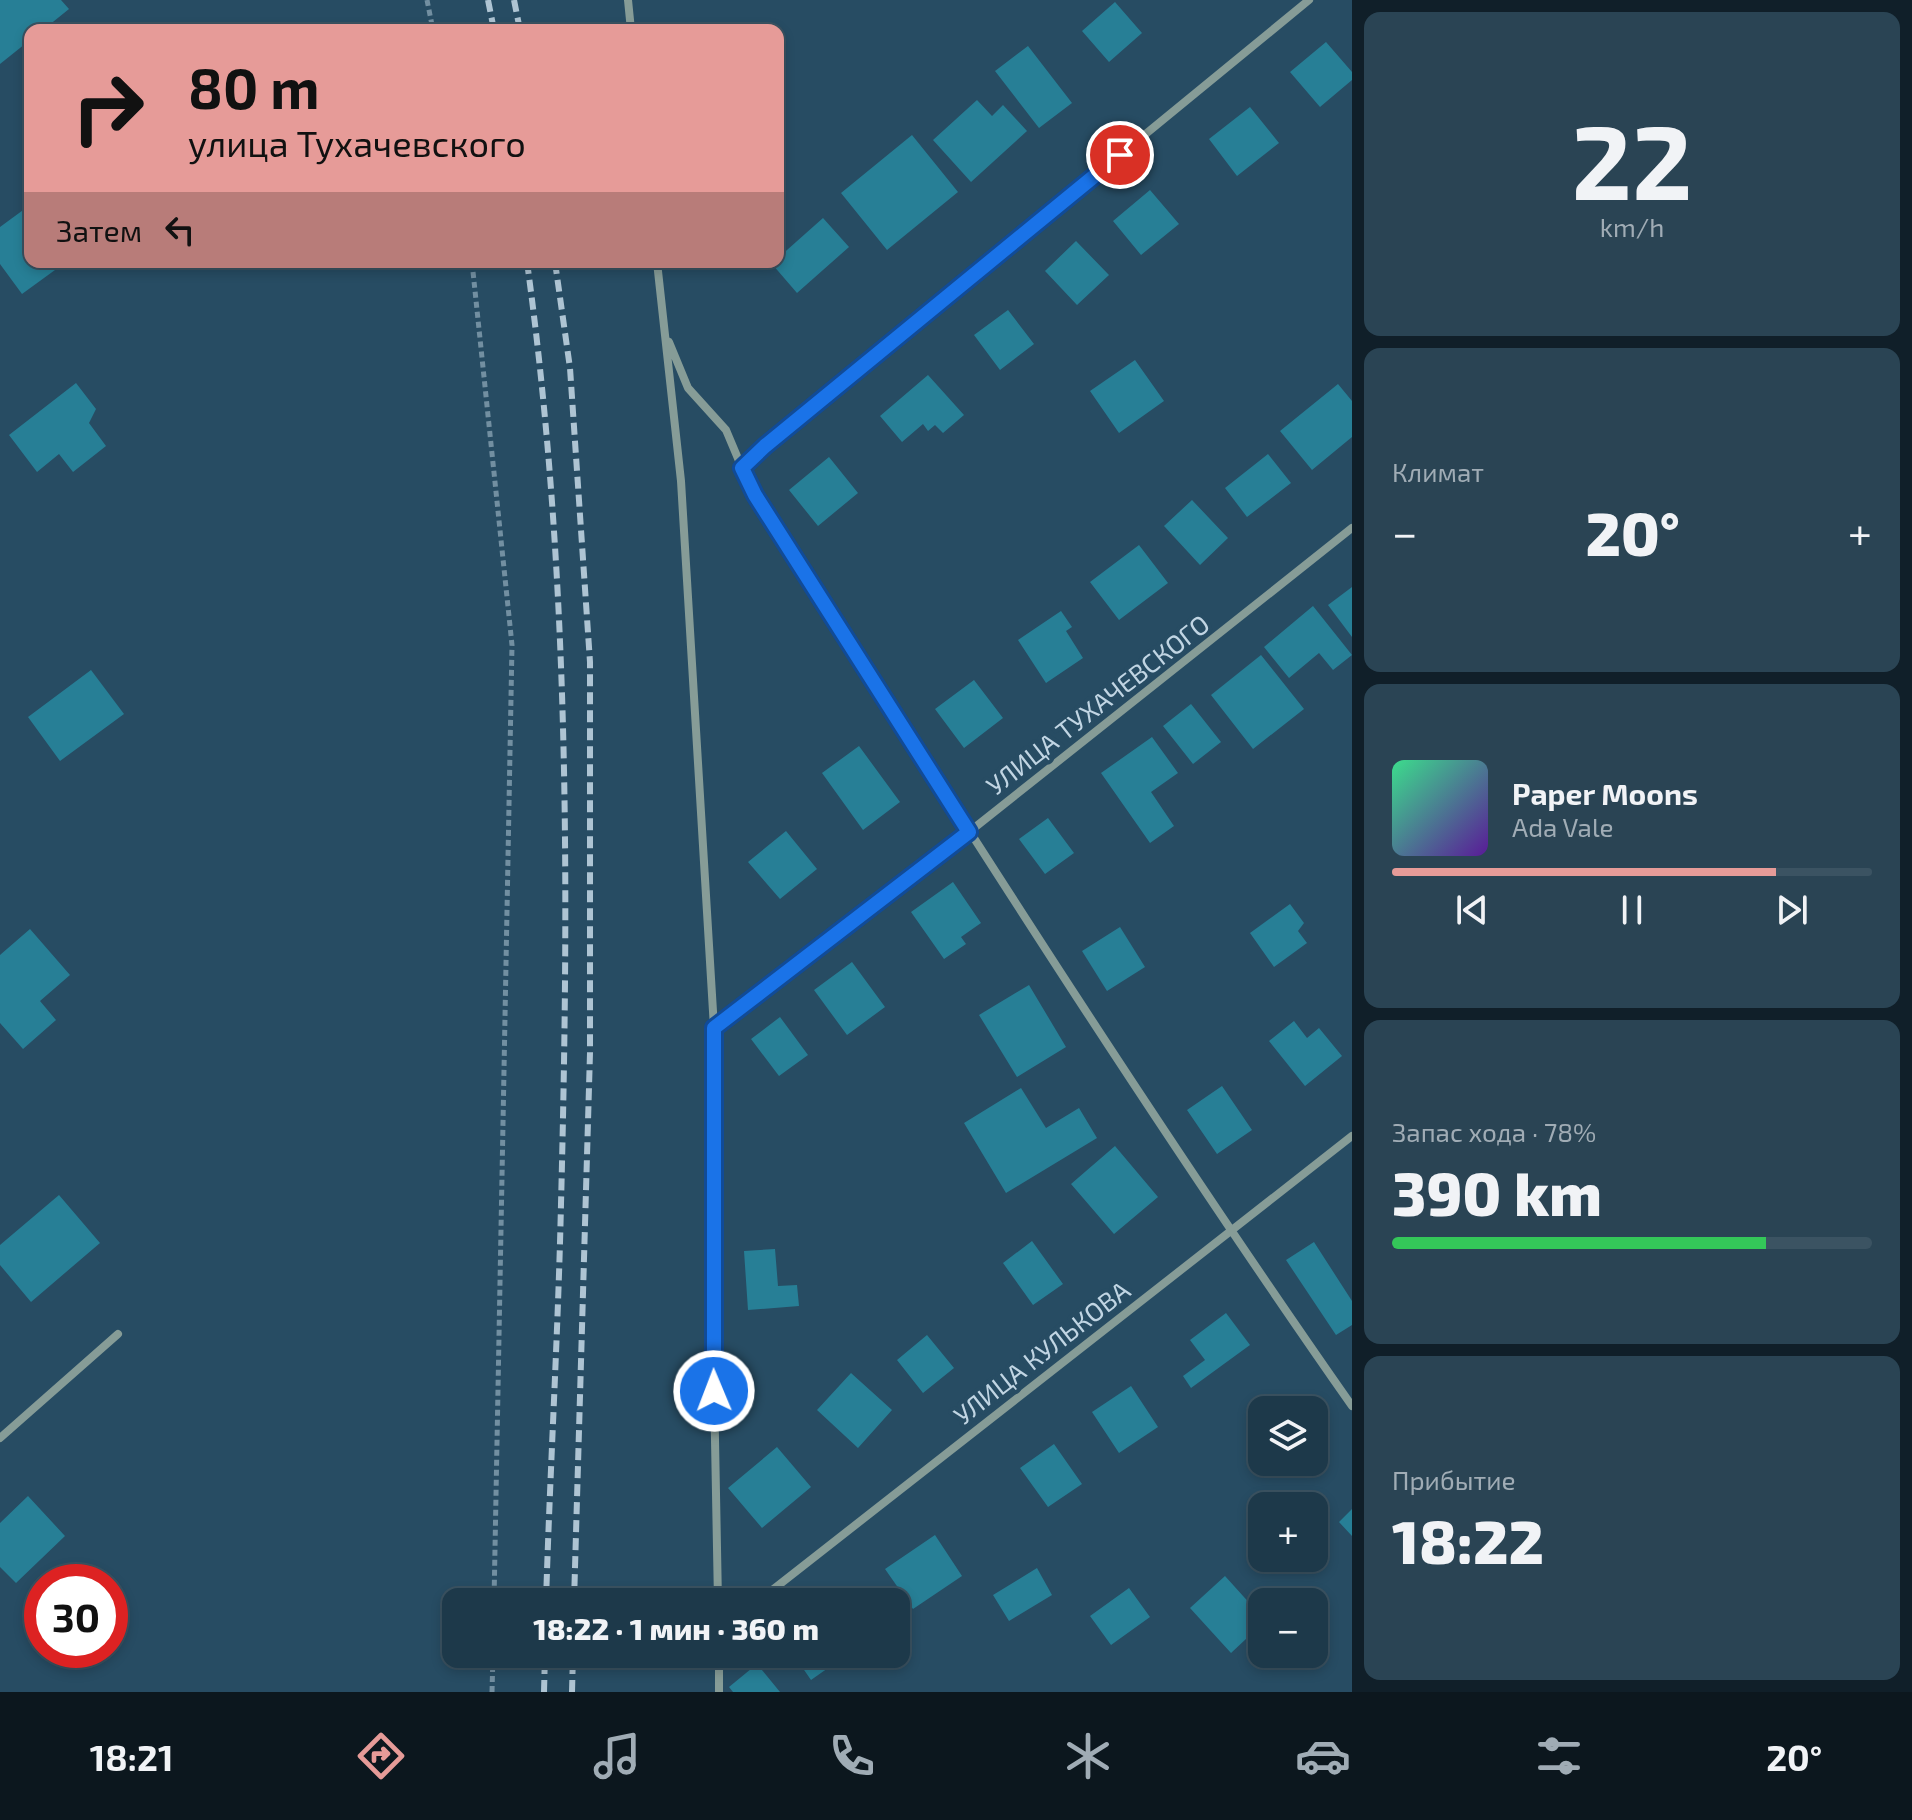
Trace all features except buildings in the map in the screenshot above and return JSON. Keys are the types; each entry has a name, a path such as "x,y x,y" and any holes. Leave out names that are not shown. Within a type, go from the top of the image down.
{"street":[{"path":"628,0 630,24"},
{"path":"742,468 1309,0"},
{"path":"658,268 681,481 714,1028 713,1331 718,1588"},
{"path":"664,332 688,388 726,430 755,495 969,832 1230,1232 1352,1406"},
{"name":"УЛИЦА ТУХАЧЕВСКОГО","path":"714,1028 969,832 1352,528"},
{"name":"УЛИЦА КУЛЬКОВА","path":"775,1588 1352,1136"},
{"path":"0,1438 118,1334"},
{"path":"719,1668 719,1692"}],"path":[{"path":"427,0 432,24"},
{"path":"473,268 512,645 494,1588"},
{"path":"492,1692 493,1668"}],"railway":[{"path":"488,0 493,24"},
{"path":"514,0 519,24"},
{"path":"528,268 552,497 559,614 565,850 561,1204 547,1588"},
{"path":"556,268 570,368 590,662 590,1053 574,1588"},
{"path":"544,1692 545,1668"},
{"path":"572,1692 573,1668"}],"route":[{"path":"714,1391 714,1028 969,832 755,495 742,468 1120,155"}]}
